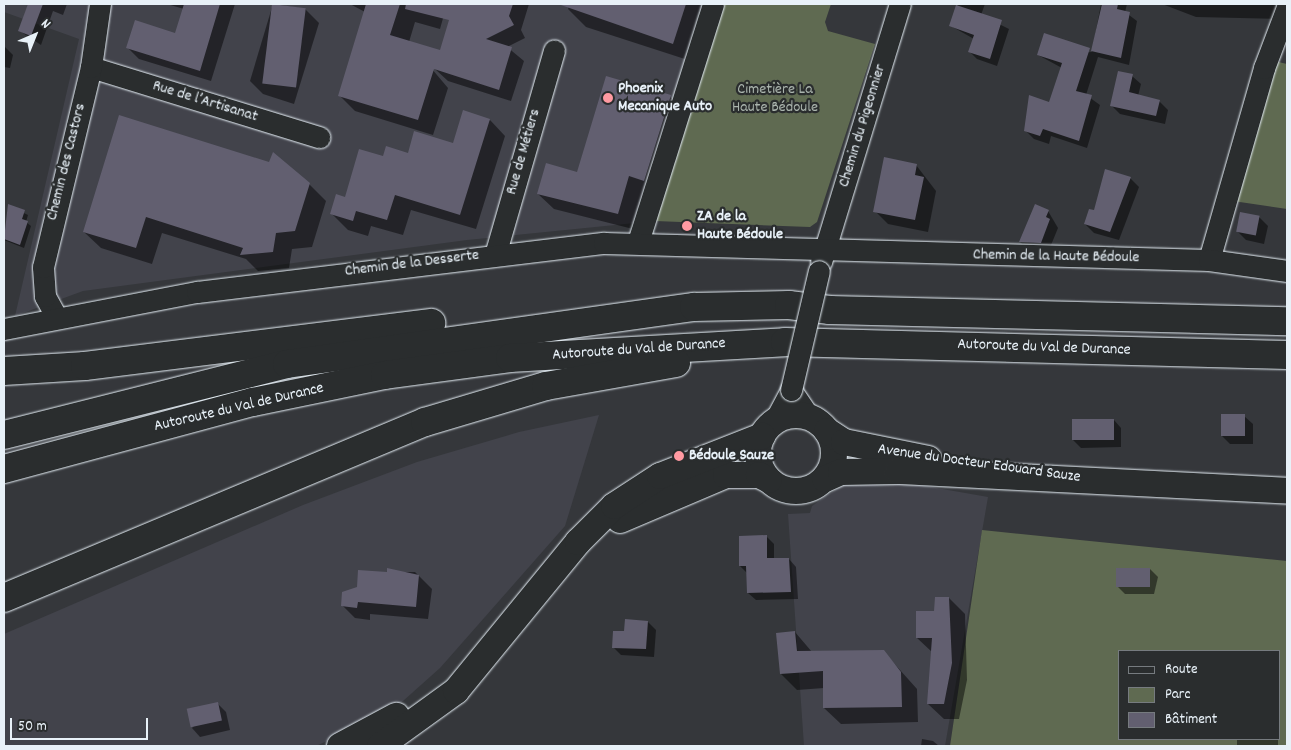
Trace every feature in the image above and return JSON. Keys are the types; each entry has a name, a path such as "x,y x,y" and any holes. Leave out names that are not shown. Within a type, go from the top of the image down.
{"highway":[{"name":"Autoroute du Val de Durance","path":"4,435 287,364 694,307 789,305 849,311 1287,321"},
{"path":"4,371 85,366 543,310 694,307"},
{"name":"Autoroute du Val de Durance","path":"4,469 253,402 385,375 510,358 785,342 1287,355"},
{"path":"4,598 154,539 382,438 459,410 587,378 698,360 782,354 1204,353"}],"street":[{"name":"Chemin des Castors","path":"57,318 45,296 43,267 91,67 100,4"},
{"path":"638,242 713,4"},
{"name":"Chemin du Pigeonnier","path":"768,430 791,390 824,248 900,4"},
{"path":"1209,260 1264,68 1287,8"},
{"name":"Rue de Métiers","path":"495,254 554,50"},
{"name":"Rue de l’Artisanat","path":"91,67 319,136"},
{"name":"Chemin de la Desserte","path":"4,329 197,292 495,254 638,242 824,248"},
{"name":"Chemin de la Haute Bédoule","path":"824,248 1209,260 1287,271"},
{"path":"565,558 623,518 680,491 726,475 759,475 798,491 825,479 834,456 819,425 791,390"},
{"path":"380,746 456,691 596,523 638,489 660,476 768,430 791,416 819,425"},
{"name":"Avenue du Docteur Edouard Sauze","path":"819,425 844,442 916,457 1135,486"},
{"path":"768,430 758,459 769,480"},
{"name":"Avenue du Docteur Edouard Sauze","path":"825,479 841,472 898,470 1186,489 1287,491"},
{"name":"Avenue du Docteur Edouard Sauze","path":"1186,489 1287,480"},
{"path":"340,746 425,699 490,649"}],"shaded area":[{"path":"4,4 721,4 655,221 467,240 83,291 15,316 79,39 4,12"},
{"path":"599,415 565,526 440,668 403,701 355,728 316,746 4,746 4,634 303,505 417,462 519,432"},
{"path":"847,482 914,484 988,497 945,746 804,746 788,514 810,513 812,506"}],"green space":[{"name":"Cimetière La Haute Bédoule","path":"721,4 831,4 825,22 828,31 875,44 817,222 810,227 655,221"},
{"path":"1274,61 1287,64 1287,209 1233,201"},
{"path":"982,530 1287,561 1287,746 950,746"}],"building":[{"path":"28,4 43,4 31,36 18,31"},
{"path":"184,4 220,4 200,71 126,48 135,20 175,33"},
{"path":"272,4 306,8 296,88 262,83"},
{"path":"366,4 400,4 390,35 440,50 449,20 405,9 406,4 513,4 509,16 514,25 486,39 512,47 499,90 434,69 418,120 338,96"},
{"path":"558,4 686,4 673,44"},
{"path":"1102,4 1118,4 1117,9 1130,12 1121,58 1091,51"},
{"path":"956,5 1002,20 990,59 968,52 974,35 949,26"},
{"path":"1044,33 1090,48 1076,91 1092,95 1079,141 1043,129 1040,136 1024,131 1029,95 1049,102 1062,63 1037,55"},
{"path":"1118,71 1133,74 1129,92 1160,100 1156,116 1110,106"},
{"path":"606,76 671,95 644,181 629,176 618,214 537,194 546,163 577,172"},
{"path":"463,110 490,119 460,215 395,195 387,220 356,211 353,221 330,214 336,194 345,197 359,149 383,156 386,146 408,153 414,131 453,143"},
{"path":"119,115 269,162 273,152 310,183 295,231 276,233 273,252 240,255 243,248 146,217 136,248 83,232"},
{"path":"884,157 917,164 915,175 924,177 915,220 873,212"},
{"path":"1105,169 1131,177 1110,232 1084,224 1089,209 1094,210"},
{"path":"8,204 25,210 22,219 28,221 20,245 4,239"},
{"path":"1035,204 1049,210 1046,217 1050,219 1041,243 1019,242"},
{"path":"1240,212 1260,216 1256,235 1236,232"},
{"path":"1221,414 1245,414 1245,436 1221,436"},
{"path":"1072,419 1114,419 1114,440 1072,440"},
{"path":"767,535 767,558 789,558 791,592 747,593 746,566 739,566 739,536"},
{"path":"387,568 419,575 416,607 358,602 357,608 341,606 342,592 357,587 358,570 387,572"},
{"path":"1116,568 1150,568 1150,587 1116,587"},
{"path":"935,597 949,597 952,663 944,704 927,704 932,638 916,638 916,611 934,611"},
{"path":"625,619 648,621 646,649 612,648 613,631 624,631"},
{"path":"795,631 797,651 884,650 901,672 902,707 823,708 823,671 780,674 776,633"},
{"path":"218,702 222,721 191,727 187,709"}],"place":[{"name":"Phoenix Mecanique Auto","path":"608,98"},
{"name":"ZA de la Haute Bédoule","path":"687,226"},
{"name":"Bédoule Sauze","path":"679,456"}]}
